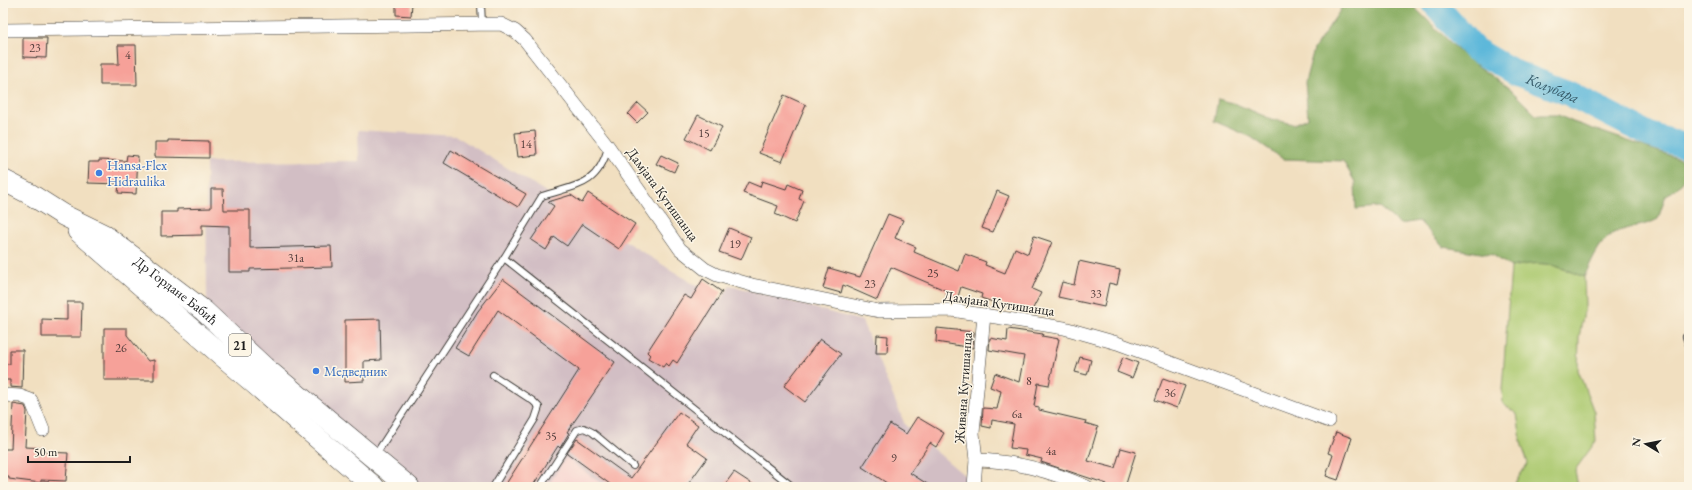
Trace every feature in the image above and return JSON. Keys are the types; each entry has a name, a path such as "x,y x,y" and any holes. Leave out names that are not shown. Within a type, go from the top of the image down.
{"main road":[{"name":"Др Гордане Бабић","path":"8,182 63,215 104,235 204,311 264,368 409,487"},
{"name":"Др Гордане Бабић","path":"63,215 93,245 147,289 374,487"}],"street":[{"name":"Дамјана Кутишанца","path":"3,30 502,24 515,31 525,40 608,146 680,249 705,269 717,275 752,285 879,311 952,310 1064,328 1116,343 1329,421"},
{"name":"Живана Кутишанца","path":"974,487 976,460 973,433 984,315"},
{"path":"3,395 20,396 31,400 42,430"},
{"path":"976,460 1010,462 1056,474 1087,487"}],"lane":[{"path":"481,3 482,24"},
{"path":"373,458 504,258 542,196 589,181 603,165 608,146"},
{"path":"504,258 793,487"},
{"path":"1686,337 1689,345"},
{"path":"493,375 533,401 539,407 535,419 493,487"},
{"path":"540,487 577,430 584,428 592,432 633,466"}],"shaded area":[{"path":"358,130 456,136 721,301 730,285 862,321 905,425 978,487 606,487 566,458 547,487 414,487 207,309 206,162 359,161"},
{"path":"566,457 606,487 547,487"}],"green space":[{"path":"1337,3 1410,3 1463,55 1510,89 1536,115 1558,115 1573,122 1689,162 1689,168 1683,182 1676,189 1666,195 1658,219 1610,235 1601,245 1584,277 1549,264 1533,264 1511,267 1493,255 1444,247 1419,221 1400,224 1379,207 1356,209 1355,182 1343,161 1283,159 1251,137 1214,121 1218,99 1236,104 1271,119 1294,124 1308,118 1305,82 1314,49 1341,9"},
{"path":"1531,263 1551,264 1584,277 1585,306 1579,337 1578,370 1594,412 1596,441 1575,470 1578,487 1512,487 1528,463 1522,446 1517,414 1503,404 1502,390 1511,267"}],"building":[{"path":"396,3 412,3 411,16 396,15"},
{"path":"23,38 47,38 46,58 23,57"},
{"path":"118,45 136,45 137,85 100,85 100,64 119,64"},
{"path":"784,95 806,105 782,162 759,153"},
{"path":"638,103 648,112 637,123 628,114"},
{"path":"698,115 722,127 710,150 686,138"},
{"path":"535,131 537,155 518,157 515,133"},
{"path":"168,140 209,141 209,158 155,157 155,142 168,142"},
{"path":"451,150 526,194 518,207 444,163"},
{"path":"127,155 138,156 136,194 118,193 119,184 88,183 89,162 99,162 99,160 126,161"},
{"path":"661,155 678,163 674,172 656,164"},
{"path":"762,181 786,189 788,184 802,190 799,199 804,201 795,223 775,214 778,206 743,193 748,182 760,187"},
{"path":"211,189 223,189 224,210 250,210 250,248 331,246 332,267 250,269 250,272 229,272 229,226 202,225 202,235 161,236 161,212 177,212 177,209 211,208"},
{"path":"997,191 1009,196 993,232 982,228"},
{"path":"588,193 635,224 619,249 582,224 567,246 554,237 546,250 531,240 554,206 548,202 571,195 582,203"},
{"path":"888,214 903,220 895,238 916,247 914,252 959,271 965,254 986,262 985,265 1005,273 1015,248 1028,254 1034,236 1052,242 1032,289 1041,293 1030,314 1021,313 997,301 996,303 981,298 982,294 961,287 957,300 946,295 947,291 891,267 877,300 843,285 841,293 823,288 829,268 860,277"},
{"path":"729,228 751,237 741,260 719,252"},
{"path":"1079,261 1120,270 1117,285 1109,283 1104,307 1058,297 1062,282 1074,285"},
{"path":"503,279 615,362 567,432 569,433 560,448 558,446 532,487 504,487 579,370 498,310 469,356 455,348 478,311"},
{"path":"703,279 722,292 677,363 673,360 669,366 666,363 663,367 648,358 650,355 647,352 684,295 691,299"},
{"path":"67,302 82,302 81,337 42,337 42,319 67,320"},
{"path":"380,319 381,360 364,361 364,381 345,382 345,320"},
{"path":"104,328 127,328 127,335 148,361 154,360 154,380 104,380"},
{"path":"937,328 974,332 973,348 936,342"},
{"path":"1008,329 1043,334 1042,336 1059,339 1049,385 1038,383 1034,406 1039,407 1039,410 1086,421 1085,423 1098,427 1088,461 1115,468 1121,448 1136,452 1125,487 1106,487 1107,484 1041,462 1042,459 1025,455 1026,450 1010,448 1014,424 992,420 991,428 982,426 983,408 997,409 1001,391 990,387 995,373 1019,382 1024,356 989,350 990,338 1007,341"},
{"path":"877,335 888,336 887,353 876,353"},
{"path":"820,339 841,354 805,402 784,386"},
{"path":"10,350 23,350 22,388 10,387 10,380 3,380 3,364 10,364"},
{"path":"1080,357 1091,360 1087,375 1075,372"},
{"path":"1123,357 1138,363 1132,378 1117,372"},
{"path":"1163,378 1185,386 1177,408 1155,400"},
{"path":"13,404 25,406 27,411 25,447 44,448 44,452 68,453 66,481 41,480 41,483 3,477 3,449 11,449"},
{"path":"679,412 698,425 686,443 707,458 686,487 614,487 567,453 577,439 631,478"},
{"path":"917,417 944,433 936,447 930,443 910,473 932,487 893,487 862,467 890,424 906,434"},
{"path":"1336,432 1352,438 1338,480 1326,476 1333,455 1328,453"},
{"path":"734,472 757,487 723,487"}],"waterway":[{"name":"Колубара","path":"1434,3 1474,49 1516,73 1568,93 1650,135 1689,147"}],"place":[{"name":"Hansa-Flex Hidraulika","path":"99,173"},
{"name":"Медведник","path":"316,371"}]}
